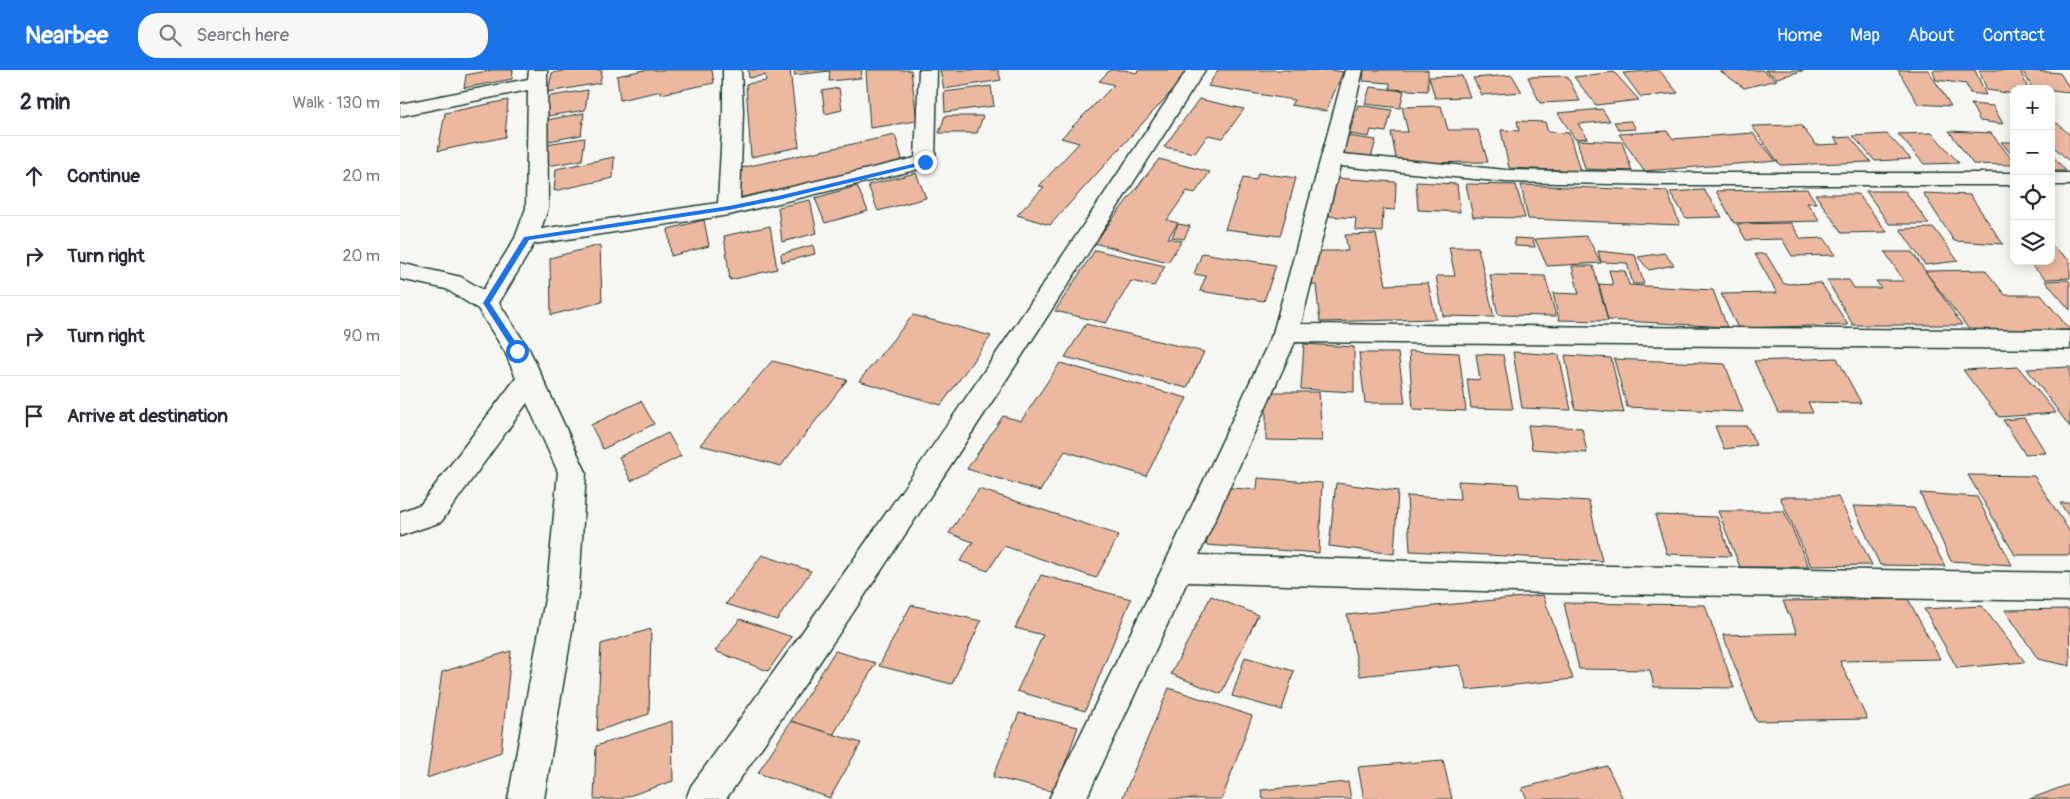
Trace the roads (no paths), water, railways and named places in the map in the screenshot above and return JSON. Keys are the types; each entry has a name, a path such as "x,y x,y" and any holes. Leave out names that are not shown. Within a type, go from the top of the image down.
{"street":[{"path":"729,208 733,111 732,70"},
{"path":"526,238 729,208 925,162 928,70"},
{"path":"704,799 794,674 1017,345 1196,70"},
{"path":"1067,799 1178,568 1286,333 1354,70"},
{"path":"400,110 538,77 537,208 526,238 487,303"},
{"path":"1331,159 1506,176 1666,179 2010,179"},
{"path":"2055,179 2070,180"},
{"path":"400,271 453,282 487,303 517,351 572,472 563,588 526,799"},
{"path":"1286,333 2070,340"},
{"path":"400,524 431,513 530,379"},
{"path":"1178,568 1549,579 2070,588"}]}
